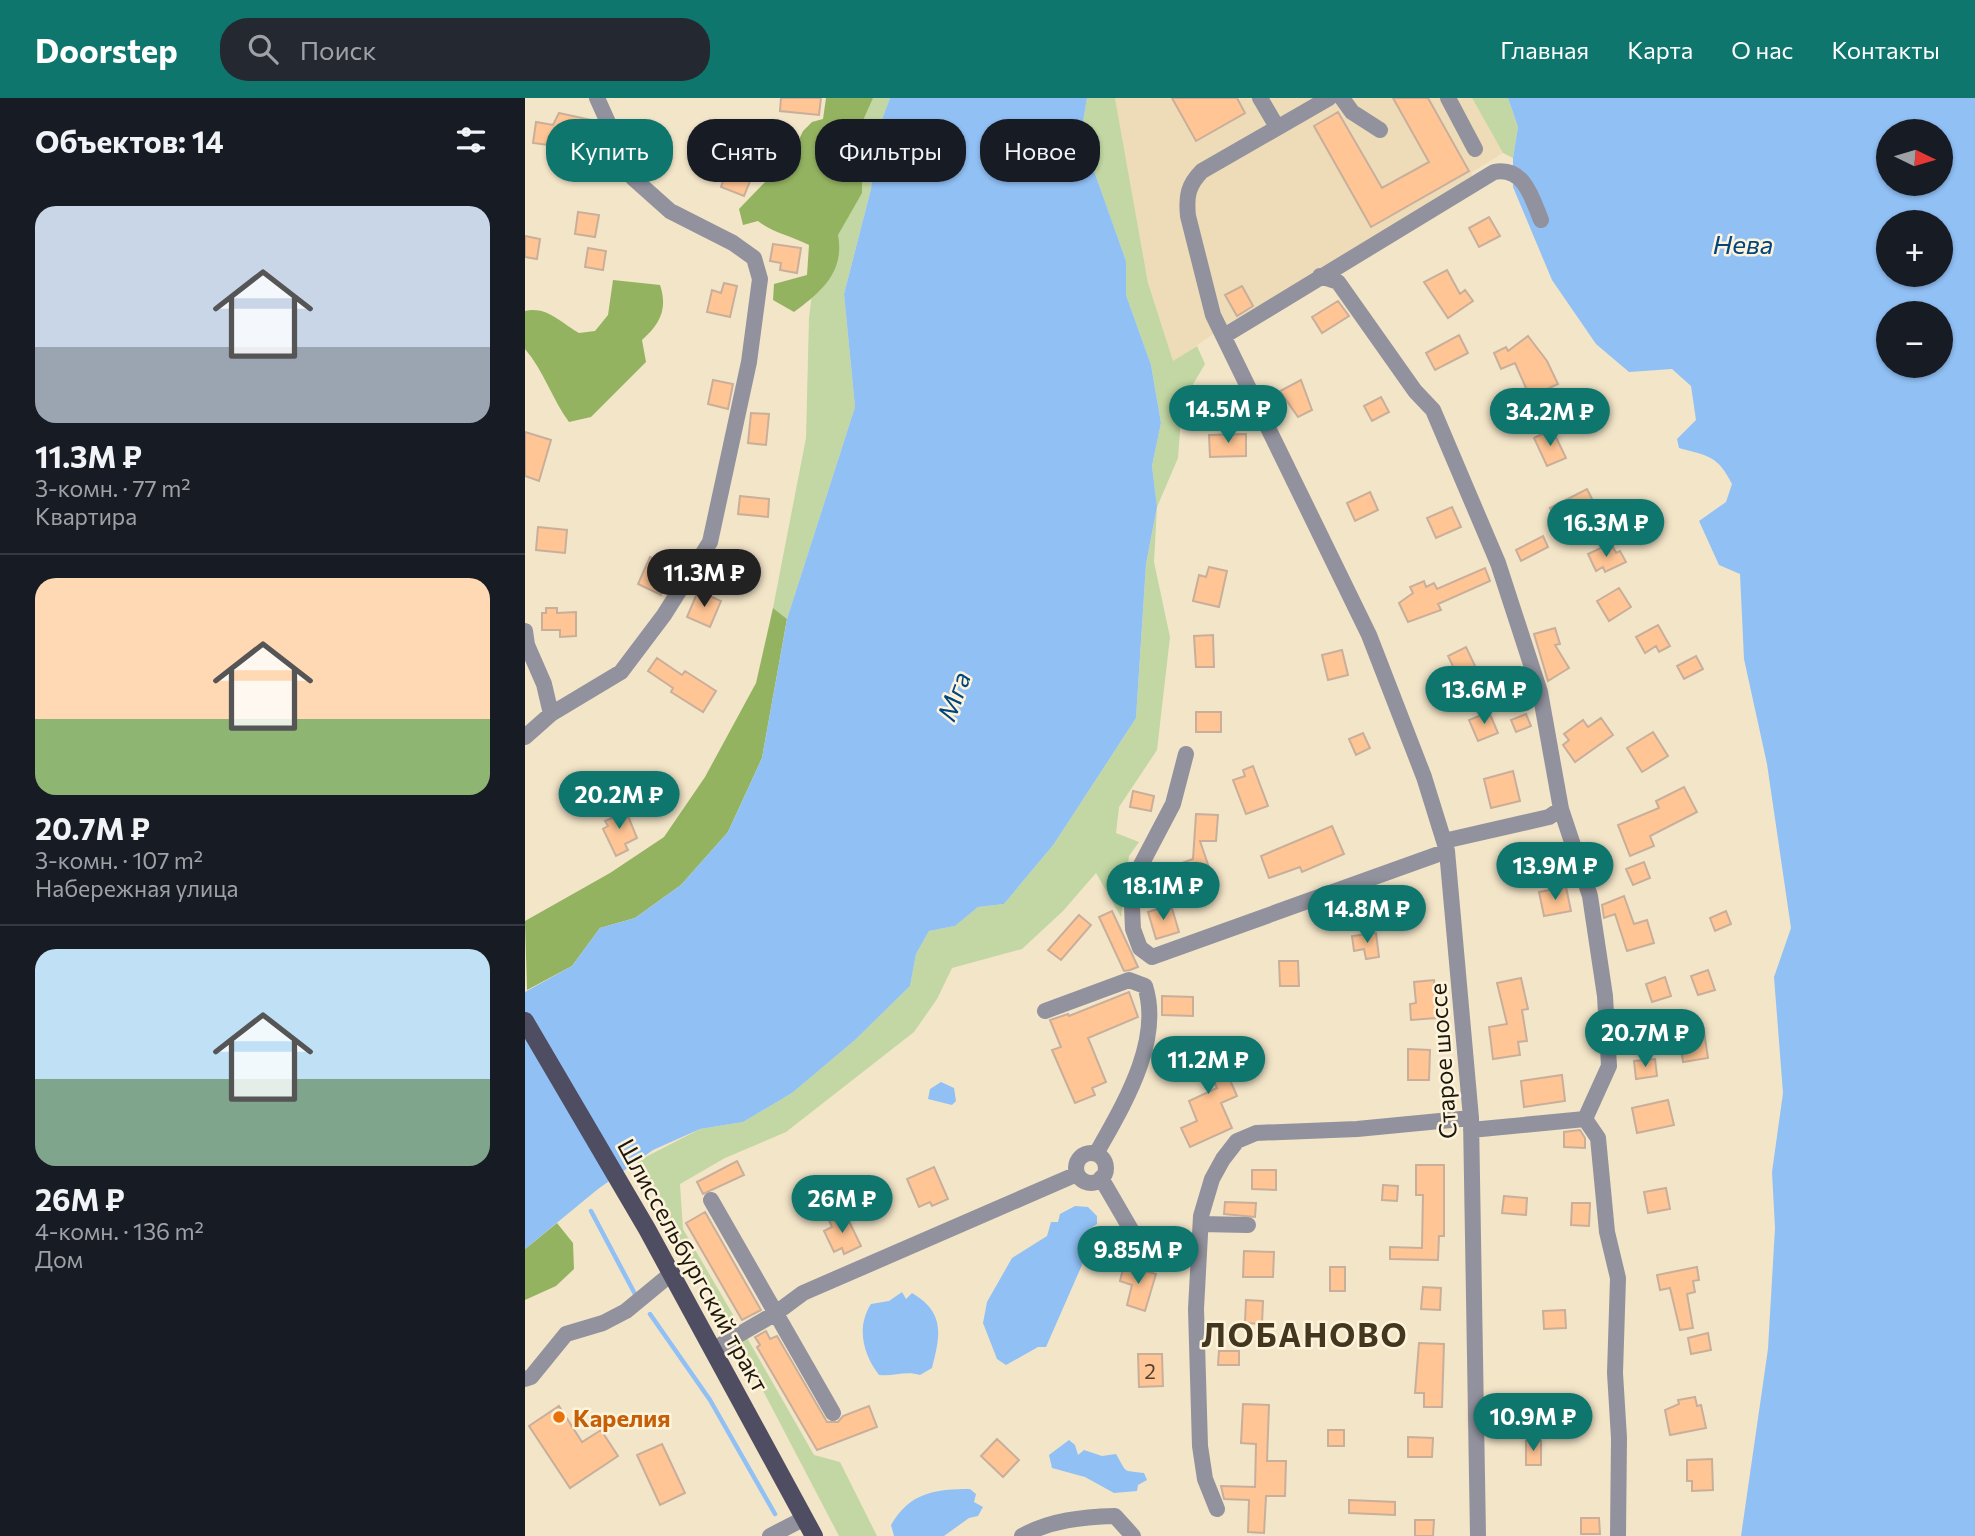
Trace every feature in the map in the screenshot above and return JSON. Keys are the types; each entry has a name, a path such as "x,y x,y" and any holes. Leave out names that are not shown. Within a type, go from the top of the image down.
{"main road":[{"name":"Шлиссельбургский тракт","path":"525,1021 672,1273 814,1536"}],"street":[{"path":"525,737 551,714 621,671 664,615 710,542 747,376 760,279 754,258 733,243 670,211 633,178 600,98"},
{"path":"1260,98 1277,127"},
{"path":"1342,98 1352,112 1380,130"},
{"path":"1448,98 1475,149"},
{"name":"Старое шоссе","path":"1322,100 1202,171 1191,183 1186,201 1205,292 1369,635 1425,776 1446,846 1471,1124 1478,1536"},
{"path":"1224,336 1495,172 1506,170 1519,175 1541,220"},
{"path":"1320,276 1338,282 1415,391 1433,410 1498,563 1533,668 1545,716 1561,809 1590,896 1605,996 1609,1066 1585,1119"},
{"path":"525,631 527,645 544,684 551,714"},
{"path":"1186,754 1173,804 1131,884 1133,929 1140,948 1152,957 1446,846 1549,817 1561,809"},
{"path":"1045,1011 1129,980 1145,986 1149,999 1148,1034 1138,1069 1096,1154 1080,1158 1077,1174"},
{"path":"1217,1509 1205,1479 1200,1446 1196,1309 1201,1224 1212,1178 1237,1142 1256,1133 1585,1119"},
{"path":"1585,1119 1598,1138 1607,1232 1618,1278 1615,1373 1619,1438 1618,1536"},
{"path":"1077,1174 1091,1183 1101,1178 1105,1168 1096,1154"},
{"path":"714,1349 776,1313 803,1293 1077,1174"},
{"path":"1101,1178 1137,1240"},
{"path":"711,1200 833,1413"},
{"path":"1201,1224 1248,1225"},
{"path":"525,1380 531,1377 566,1334 603,1323 626,1311 672,1273"},
{"path":"1022,1536 1043,1525 1087,1517 1115,1516 1133,1536"},
{"path":"770,1536 805,1518"}],"shaded area":[{"path":"1115,98 1472,98 1503,153 1472,172 1471,180 1226,325 1173,362 1148,283"}],"green space":[{"path":"826,98 873,98 864,119 823,119"},
{"path":"836,98 890,98 882,119 833,119"},
{"path":"1087,98 1115,98 1148,283 1173,361 1197,346 1205,364 1182,403 1178,458 1157,507 1152,466 1161,423 1151,365 1126,295 1126,261 1098,182 1100,119 1084,119"},
{"path":"1472,98 1508,98 1518,127 1513,158 1503,153"},
{"path":"815,121 815,182 862,182 862,193 838,235 838,260 829,280 794,312 773,300 774,284 807,275 809,245 770,229 758,221 743,225 739,209 765,182 801,182 801,135"},
{"path":"826,182 872,182 844,294 855,407 787,619 773,608 806,438 809,318"},
{"path":"613,280 660,285 663,301 661,316 642,340 646,362 591,417 569,422 525,349 525,311 547,313 579,333 595,331 608,315"},
{"path":"1157,507 1154,562 1170,637 1157,750 1119,807 1116,833 1139,842 1129,856 1121,917 1096,873 1063,911 1022,949 952,968 937,999 914,1032 786,1132 725,1158 680,1184 683,1229 739,1325 729,1327 636,1162 700,1129 743,1122 792,1093 855,1040 910,986 916,954 929,931 955,926 978,907 1004,904 1054,844 1136,718 1146,564"},
{"path":"773,608 787,619 762,758 728,832 681,885 635,918 600,928 572,966 527,990 525,921 610,873 664,837 705,777 756,683"},
{"path":"557,1223 573,1243 574,1269 556,1286 525,1300 525,1249"},
{"path":"746,1336 814,1455 840,1462 877,1536 839,1536 738,1343"}],"water":[{"name":"Мга","path":"890,98 1087,98 1084,119 980,119 980,182 1098,182 1126,261 1126,295 1151,365 1161,423 1152,466 1157,507 1146,564 1136,718 1054,844 1004,904 978,907 955,926 929,931 916,954 910,986 855,1040 792,1093 743,1122 700,1129 653,1150 598,1189 525,1249 525,992 572,966 600,928 635,918 681,885 728,832 762,758 787,619 855,407 844,294 872,182 966,182 966,119 882,119"},
{"name":"Нева","path":"1508,98 1975,98 1975,1536 1741,1536 1768,1349 1775,1228 1772,1172 1783,1093 1774,977 1791,928 1767,764 1744,659 1740,574 1719,565 1699,521 1726,502 1732,484 1717,462 1679,448 1677,439 1696,420 1691,386 1672,369 1629,372 1596,344 1552,280 1513,187 1513,158 1518,127"},
{"path":"941,1082 954,1088 956,1101 952,1105 928,1099 930,1089"},
{"path":"1075,1206 1088,1207 1097,1216 1097,1224 1086,1231 1088,1236 1082,1250 1085,1258 1046,1347 1038,1347 1006,1365 997,1359 983,1323 987,1302 1012,1258 1047,1236 1051,1222 1058,1222 1060,1214"},
{"path":"902,1292 906,1299 912,1293 923,1301 935,1317 938,1335 932,1368 920,1375 879,1375 873,1367 863,1340 866,1313 871,1304 889,1301"},
{"path":"1069,1440 1075,1445 1078,1455 1084,1450 1102,1456 1116,1454 1126,1470 1144,1473 1147,1480 1138,1485 1137,1491 1114,1493 1085,1477 1052,1468 1049,1455"},
{"path":"970,1489 976,1494 974,1502 983,1507 978,1516 969,1518 944,1536 894,1536 891,1525 898,1514 915,1499 946,1490"}],"building":[{"path":"781,98 821,98 819,115 780,111"},
{"path":"1172,98 1237,98 1245,113 1196,141"},
{"path":"1393,98 1428,98 1469,171 1371,227 1314,126 1338,112 1382,188 1429,162"},
{"path":"559,113 587,119 556,119"},
{"path":"536,122 546,124 546,145 533,143"},
{"path":"723,182 750,182 744,196 721,187"},
{"path":"578,212 599,215 595,237 575,234"},
{"path":"1489,217 1500,236 1479,247 1469,228"},
{"path":"525,236 540,239 537,259 525,257"},
{"path":"773,244 801,248 797,273 780,270 781,263 770,261"},
{"path":"588,248 606,251 603,270 585,267"},
{"path":"1447,270 1460,294 1465,290 1473,301 1448,318 1424,282"},
{"path":"724,283 737,286 730,317 707,312 712,290 721,293"},
{"path":"1242,286 1253,306 1237,316 1225,295"},
{"path":"1338,301 1349,316 1322,333 1312,317"},
{"path":"1459,335 1468,353 1435,370 1426,353"},
{"path":"1528,336 1547,361 1558,384 1530,397 1515,363 1501,369 1494,353 1506,347 1508,351"},
{"path":"713,380 733,384 728,409 708,404"},
{"path":"1301,380 1312,410 1298,417 1280,391"},
{"path":"1381,397 1389,412 1372,421 1364,406"},
{"path":"751,413 769,414 766,445 748,443"},
{"path":"1552,429 1566,458 1547,466 1534,438"},
{"path":"525,432 551,440 539,481 525,476"},
{"path":"1246,434 1246,456 1210,457 1209,435"},
{"path":"1587,489 1601,517 1564,536 1550,508"},
{"path":"1370,492 1378,510 1355,521 1347,503"},
{"path":"740,496 769,499 768,517 738,514"},
{"path":"1452,507 1461,527 1436,538 1427,518"},
{"path":"538,527 567,530 565,553 536,550"},
{"path":"1543,536 1548,547 1521,561 1516,550"},
{"path":"1605,546 1607,550 1613,547 1616,553 1620,551 1626,562 1605,572 1603,567 1596,571 1588,554"},
{"path":"727,556 758,568 752,585 721,574"},
{"path":"650,557 674,568 661,595 638,584"},
{"path":"1209,567 1227,571 1219,607 1193,601 1199,575 1206,577"},
{"path":"1485,568 1490,581 1438,604 1441,610 1408,622 1399,603 1413,593 1410,587 1424,581 1426,587 1434,583 1437,589"},
{"path":"1619,588 1631,607 1609,621 1597,601"},
{"path":"698,591 721,601 710,627 687,617"},
{"path":"546,608 557,608 557,613 576,612 576,636 560,637 560,630 542,630 542,613 546,613"},
{"path":"1658,625 1670,646 1659,652 1656,646 1645,653 1636,637"},
{"path":"1555,628 1560,644 1555,645 1569,668 1548,681 1534,634"},
{"path":"1213,635 1214,667 1196,667 1194,636"},
{"path":"1466,647 1476,668 1458,677 1448,656"},
{"path":"1342,650 1348,675 1328,680 1322,655"},
{"path":"1696,656 1703,669 1684,679 1677,666"},
{"path":"657,658 682,675 685,671 716,691 703,712 671,692 673,688 648,671"},
{"path":"1196,712 1221,712 1221,732 1196,732"},
{"path":"1489,712 1498,733 1478,741 1469,720"},
{"path":"1526,714 1531,726 1516,732 1511,720"},
{"path":"1601,718 1613,735 1575,762 1563,745 1569,740 1564,734 1583,720 1588,727"},
{"path":"1653,732 1668,756 1642,772 1627,748"},
{"path":"1363,733 1370,748 1356,755 1349,739"},
{"path":"1253,766 1268,806 1246,814 1233,780 1245,776 1243,770"},
{"path":"1513,771 1520,801 1491,808 1484,779"},
{"path":"1684,787 1697,812 1650,836 1654,846 1630,856 1618,825 1659,808 1656,801"},
{"path":"1133,791 1154,796 1151,811 1130,807"},
{"path":"621,807 624,813 626,811 637,838 625,844 628,850 616,856 603,829 608,826 605,821 612,818 609,813"},
{"path":"1196,814 1218,815 1216,841 1200,841 1217,891 1191,899 1179,864 1193,859"},
{"path":"1332,826 1344,854 1302,872 1300,867 1269,878 1261,856"},
{"path":"1644,862 1650,878 1633,885 1626,869"},
{"path":"1566,887 1571,911 1544,916 1539,892"},
{"path":"1624,896 1634,924 1647,920 1654,943 1627,951 1615,914 1604,918 1602,905"},
{"path":"1171,905 1179,932 1156,939 1148,912"},
{"path":"1112,911 1138,967 1124,971 1099,917"},
{"path":"1726,911 1731,924 1715,931 1710,918"},
{"path":"1079,915 1091,925 1061,960 1048,950"},
{"path":"1376,933 1379,957 1366,959 1364,949 1354,951 1352,936"},
{"path":"1279,961 1298,961 1299,986 1280,986"},
{"path":"1708,970 1715,990 1698,995 1691,976"},
{"path":"1665,977 1671,996 1652,1002 1646,984"},
{"path":"1521,978 1528,1009 1522,1010 1527,1041 1518,1042 1520,1055 1493,1059 1489,1027 1507,1024 1497,983"},
{"path":"1434,980 1437,1018 1411,1020 1410,1004 1416,1003 1414,982"},
{"path":"1129,992 1138,1017 1088,1038 1106,1082 1092,1088 1095,1095 1075,1103 1052,1050 1061,1047 1050,1020 1068,1014 1069,1016"},
{"path":"1162,996 1193,997 1193,1016 1162,1015"},
{"path":"1704,1032 1708,1058 1683,1062 1679,1036"},
{"path":"1213,1041 1237,1096 1221,1103 1232,1128 1190,1147 1181,1128 1197,1121 1189,1101 1217,1088 1204,1060 1176,1072 1171,1060"},
{"path":"1408,1049 1430,1050 1429,1080 1408,1080"},
{"path":"1655,1059 1657,1076 1636,1079 1634,1061"},
{"path":"1562,1075 1565,1101 1524,1107 1521,1081"},
{"path":"1668,1100 1674,1125 1637,1133 1632,1108"},
{"path":"1580,1130 1585,1138 1585,1148 1564,1147 1564,1132"},
{"path":"737,1161 744,1175 703,1194 697,1182"},
{"path":"1416,1165 1444,1165 1444,1236 1439,1236 1438,1260 1390,1259 1390,1247 1422,1248 1423,1195 1416,1195"},
{"path":"934,1167 948,1199 932,1206 930,1202 919,1207 907,1179"},
{"path":"1252,1170 1276,1170 1276,1190 1252,1189"},
{"path":"1383,1185 1398,1186 1397,1201 1382,1200"},
{"path":"1666,1188 1670,1209 1648,1213 1644,1192"},
{"path":"1504,1196 1527,1198 1526,1215 1502,1213"},
{"path":"1225,1202 1256,1203 1255,1217 1224,1214"},
{"path":"1572,1203 1590,1203 1589,1226 1571,1225"},
{"path":"705,1212 761,1310 742,1320 686,1223"},
{"path":"845,1213 861,1246 844,1254 842,1248 834,1252 824,1231 832,1227 829,1220"},
{"path":"1244,1251 1274,1252 1273,1277 1243,1277"},
{"path":"1124,1265 1156,1274 1145,1311 1127,1305 1132,1285 1120,1281"},
{"path":"1330,1267 1345,1267 1345,1291 1330,1291"},
{"path":"1697,1267 1699,1280 1693,1281 1695,1292 1687,1294 1693,1328 1680,1330 1670,1288 1660,1290 1657,1275"},
{"path":"1423,1287 1441,1288 1440,1310 1421,1309"},
{"path":"1246,1300 1263,1301 1262,1324 1245,1323"},
{"path":"1565,1310 1566,1328 1544,1329 1543,1311"},
{"path":"766,1331 770,1339 777,1336 827,1422 838,1422 843,1416 869,1406 877,1427 817,1450 757,1347 760,1345 755,1337"},
{"path":"1708,1333 1711,1350 1691,1354 1688,1338"},
{"path":"1419,1343 1444,1344 1442,1407 1424,1407 1424,1393 1415,1393"},
{"path":"1219,1351 1239,1351 1239,1365 1218,1365"},
{"path":"1138,1354 1162,1354 1163,1386 1139,1387"},
{"path":"1695,1397 1697,1406 1701,1405 1706,1428 1670,1435 1665,1410 1679,1404 1678,1400"},
{"path":"1243,1404 1269,1405 1267,1461 1286,1461 1285,1496 1266,1496 1264,1533 1248,1532 1249,1500 1224,1499 1221,1486 1255,1487 1256,1444 1241,1443"},
{"path":"559,1406 582,1442 601,1430 618,1456 570,1488 529,1426"},
{"path":"1328,1430 1344,1430 1344,1446 1328,1446"},
{"path":"1408,1437 1433,1438 1432,1457 1408,1457"},
{"path":"997,1439 1019,1460 1003,1477 981,1456"},
{"path":"1526,1441 1541,1441 1541,1465 1526,1465"},
{"path":"662,1444 685,1493 660,1505 637,1455"},
{"path":"1712,1459 1713,1490 1692,1491 1692,1481 1687,1481 1687,1460"},
{"path":"1349,1500 1395,1502 1395,1515 1349,1513"},
{"path":"1581,1518 1599,1518 1600,1534 1581,1534"},
{"path":"1415,1520 1434,1520 1433,1536 1415,1536"}],"waterway":[{"path":"591,1211 635,1294"},
{"path":"650,1314 710,1400 775,1514"}],"place":[{"name":"Карелия","path":"559,1417"}],"district":[{"name":"ЛОБАНОВО","path":"1305,1334"}]}
